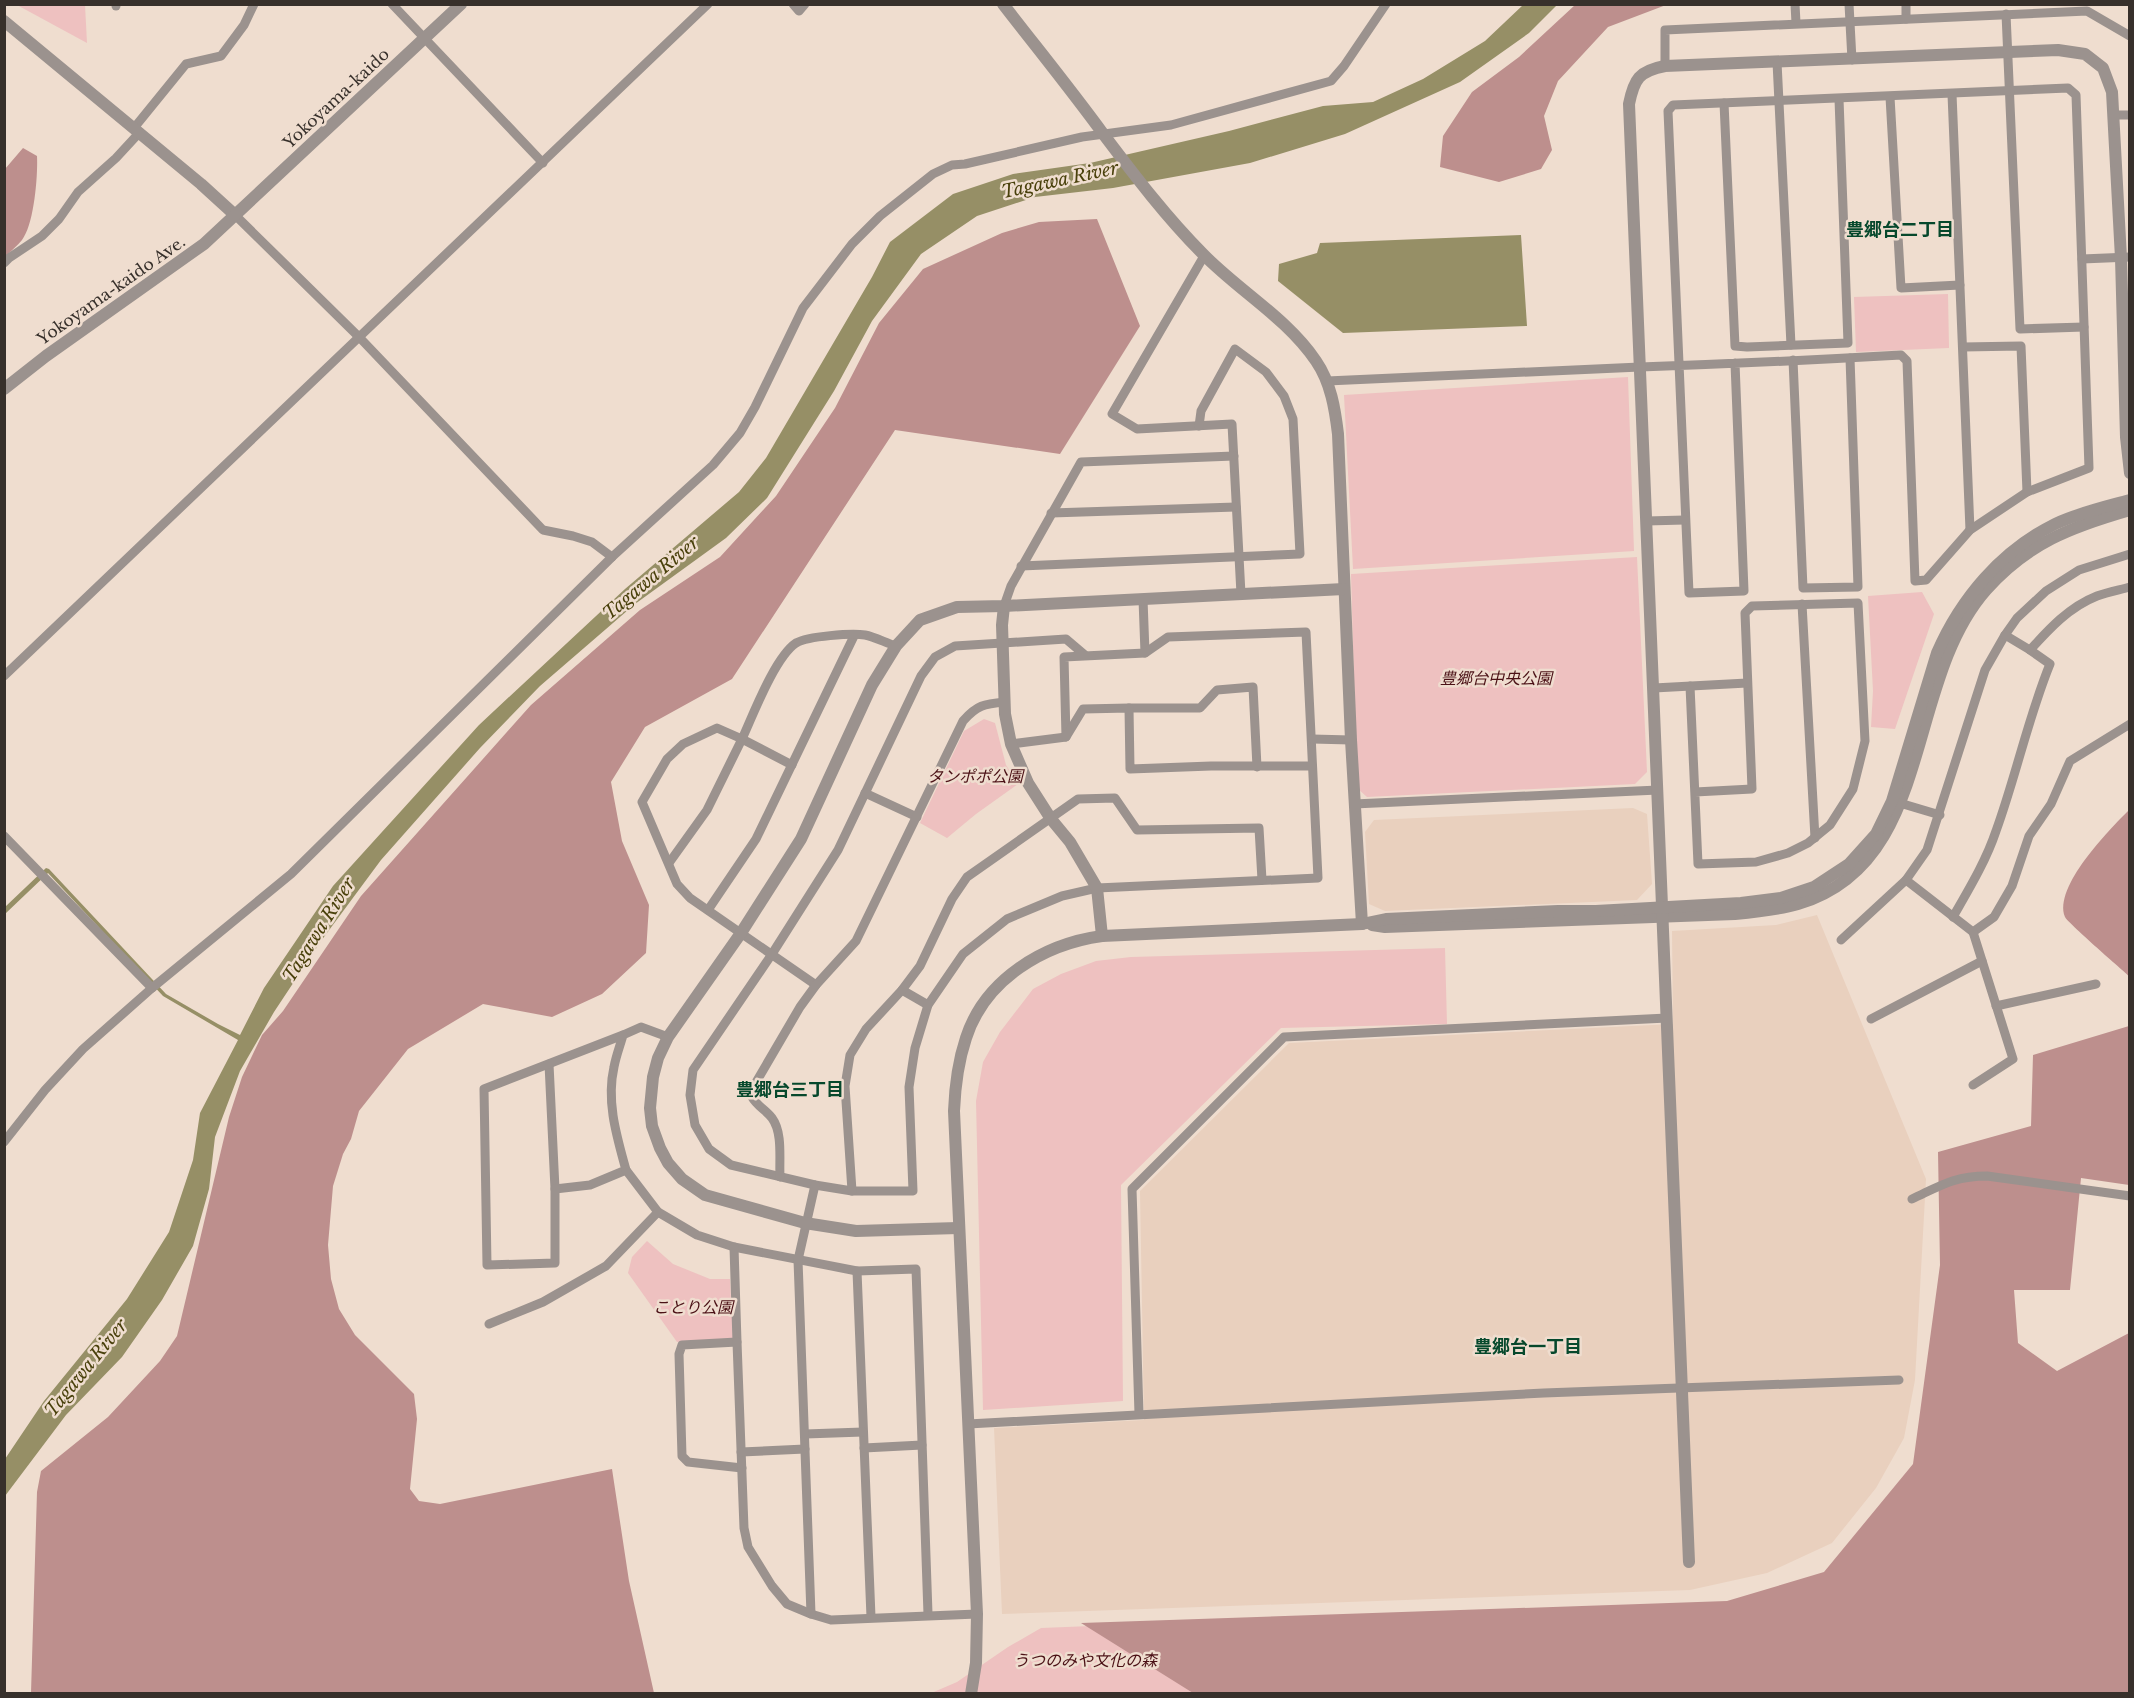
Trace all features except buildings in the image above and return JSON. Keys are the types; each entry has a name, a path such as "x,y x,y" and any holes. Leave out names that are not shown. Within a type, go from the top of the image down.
{"street":[{"path":"4,263 42,236 59,219 78,192 116,158 186,64 221,56 244,25 254,4"},
{"path":"392,4 543,163"},
{"name":"Yokoyama-kaido","path":"234,216 461,4"},
{"path":"4,676 708,4"},
{"path":"793,4 799,11 805,4"},
{"path":"1003,4 1149,193 1204,256 1296,337 1316,361 1327,381 1333,400 1338,434 1354,804 1362,924"},
{"path":"4,1142 45,1090 76,1057 152,988 291,874 612,557 713,465 740,433 755,407 803,308 852,244 880,216 933,174 952,165 1171,125 1331,81 1344,66 1386,4"},
{"path":"1795,4 1796,23"},
{"path":"1849,4 1852,60"},
{"path":"1905,4 1906,19"},
{"path":"1964,4 1964,16"},
{"path":"1665,66 1665,30 2006,15 2024,9 2082,8 2130,36"},
{"path":"2006,15 2020,329 2084,327"},
{"path":"4,21 201,184 360,338 543,530 592,542 612,557"},
{"path":"1689,1562 1629,104 1633,84 1647,70 1665,66 2007,54 2058,50 2085,54 2103,68 2112,92 2125,258 2126,437 2130,474"},
{"path":"1777,62 1791,345"},
{"path":"1327,381 1678,366 1735,363 1793,360 1850,358 1900,355 1907,361 1915,580 1926,580 1970,530 2028,492 2089,468 2076,95 2068,88 1673,105 1668,111 1678,366 1689,593 1744,591 1735,363"},
{"path":"1952,94 1970,530"},
{"path":"1890,97 1901,288 1960,285"},
{"path":"1724,103 1735,346 1791,345 1848,342 1839,99"},
{"path":"2114,115 2130,115"},
{"name":"Yokoyama-kaido Ave.","path":"4,389 46,356 204,244 234,216"},
{"path":"1204,256 1112,414 1137,429 1232,424 1241,594"},
{"path":"2082,260 2125,258"},
{"path":"1963,347 2021,346 2028,492"},
{"path":"1021,566 1299,554 1293,419 1284,396 1266,372 1235,349 1200,411 1199,426"},
{"path":"1793,360 1803,588 1858,587 1850,358"},
{"path":"1102,936 1097,888 1070,842 1051,819 1028,783 1011,744 1005,714 1004,606 1021,566 1081,462 1234,456"},
{"path":"1896,802 1937,653 1961,607 1979,583 2007,556 2037,534 2057,523 2130,500"},
{"path":"1051,513 1236,507"},
{"path":"971,1694 976,1663 977,1614 954,1135 955,1088 966,1037 975,1018 1005,978 1025,963 1064,944 1102,936 1362,924 1386,919 1663,913 1781,898 1814,887 1848,864 1863,850 1896,802 1945,657 1969,612 1985,591 2026,554 2042,543 2082,524 2130,510"},
{"path":"1646,521 1685,520"},
{"path":"1840,940 1906,880 1927,850 1985,670 2004,635 2017,618 2054,586 2079,570 2130,554"},
{"path":"2030,651 2053,624 2075,608 2096,597 2130,587"},
{"path":"958,1228 856,1231 805,1224 705,1196 682,1179 668,1163 652,1126 650,1108 653,1077 658,1058 669,1037 741,933 801,839 872,684 896,646 920,620 957,607 1344,589"},
{"path":"1143,599 1145,652"},
{"path":"1690,686 1698,864 1756,862 1788,853 1815,838 1830,825 1853,789 1865,741 1858,603 1752,606 1745,613 1752,789 1695,792"},
{"path":"1802,604 1815,838"},
{"path":"1066,737 1064,657 1086,656 1145,652 1168,637 1306,632 1318,878 1097,888 1062,896 1006,919 963,954 928,1005 915,1048 909,1087 913,1191 852,1191 815,1185 731,1165 709,1149 696,1125 690,1095 693,1070 772,954 838,850 921,676 935,657 955,646 1066,639 1086,656"},
{"path":"669,863 707,810 770,679 785,655 796,643 816,637 865,635 896,646"},
{"path":"1953,917 1978,874 1996,832 2037,696 2050,664 2004,635"},
{"path":"708,910 756,839 854,636"},
{"path":"1654,688 1748,683"},
{"path":"1066,737 1083,709 1200,708 1217,690 1253,687 1257,767"},
{"path":"780,1176 778,1130 772,1118 757,1105 752,1096 755,1084 800,1007 816,985 856,941 963,721 973,710 986,704 1005,702"},
{"path":"1130,708 1130,770 1211,766 1312,766"},
{"path":"1973,932 1994,917 2012,886 2029,836 2051,804 2070,761 2130,724"},
{"path":"792,765 717,728 683,744 667,759 642,801 677,884 690,898 816,985"},
{"path":"1011,744 1066,737"},
{"path":"1312,739 1351,740"},
{"path":"1354,804 1658,790"},
{"path":"866,793 917,817"},
{"path":"852,1191 845,1086 850,1055 866,1029 903,990 920,966 952,899 967,877 1078,799 1115,798 1137,830 1259,828 1262,880"},
{"path":"1896,802 1940,815"},
{"path":"4,836 152,988"},
{"path":"1906,880 1973,932 2013,1059 1973,1085"},
{"path":"1871,1019 1982,961"},
{"path":"1996,1006 2096,984"},
{"path":"903,990 928,1005"},
{"path":"1139,1414 1132,1188 1284,1037 1667,1018"},
{"path":"549,1064 555,1188 555,1263 487,1265 484,1089 641,1027 669,1037"},
{"path":"623,1035 613,1069 612,1103 615,1129 626,1170 657,1212 697,1235 734,1247 857,1271 916,1269 928,1614"},
{"path":"555,1188 590,1185 626,1170"},
{"path":"1912,1199 1953,1179 1967,1176 1987,1176 2130,1196"},
{"path":"812,1614 798,1260 815,1185"},
{"path":"489,1324 543,1302 606,1266 657,1212"},
{"path":"734,1247 744,1528 748,1547 771,1586 787,1604 831,1620 928,1614 977,1614"},
{"path":"857,1271 871,1617"},
{"path":"737,1342 682,1345 678,1354 682,1456 688,1462 742,1468"},
{"path":"968,1424 1682,1387 1899,1380"},
{"path":"805,1434 863,1432"},
{"path":"864,1448 922,1445"},
{"path":"741,1452 805,1449"}],"shaded area":[{"path":"1575,5 1666,5 1608,27 1558,81 1544,116 1552,150 1541,169 1499,182 1440,167 1443,136 1472,92 1519,57"},
{"path":"23,148 37,156 34,200 26,233 5,257 5,169"},
{"path":"1097,219 1140,326 1060,454 895,430 732,679 645,727 611,782 622,841 649,905 646,953 602,994 552,1017 483,1004 408,1049 359,1111 333,1186 328,1245 331,1279 339,1309 355,1335 414,1394 417,1419 410,1489 419,1501 440,1504 612,1469 629,1581 654,1693 31,1693 37,1492 41,1471 108,1417 160,1361 177,1336 229,1117 242,1077 262,1035 283,1011 361,896 531,705 640,610 720,557 776,496 835,408 879,323 923,269 1002,233 1039,222"},
{"path":"1633,808 1647,814 1652,884 1637,900 1385,911 1369,904 1365,832 1374,820"},
{"path":"2129,810 2129,976 2068,921 2063,905 2067,890 2085,860"},
{"path":"1817,915 1926,1179 1915,1380 1904,1438 1876,1488 1832,1543 1767,1573 1690,1590 1002,1614 994,1428 1144,1420 1140,1191 1289,1043 1673,1024 1672,931 1776,925"},
{"path":"2129,1026 2129,1185 2081,1178 2070,1290 2014,1290 2018,1343 2057,1371 2129,1333 2129,1693 1193,1693 1081,1623 1727,1601 1824,1572 1913,1464 1940,1265 1938,1152 2031,1126 2033,1055"}],"green space":[{"path":"17,5 85,5 87,43"},
{"path":"1948,294 1949,348 1856,352 1854,297"},
{"path":"1628,377 1634,551 1353,569 1344,395"},
{"name":"豊郷台中央公園","path":"1637,557 1647,772 1635,784 1367,797 1357,788 1351,574"},
{"path":"1922,592 1934,614 1895,729 1871,727 1873,691 1868,596"},
{"name":"タンポポ公園","path":"984,719 995,723 1006,765 1018,784 947,838 920,823 964,731"},
{"path":"1445,948 1447,1024 1281,1028 1121,1185 1123,1401 983,1410 976,1101 983,1062 1000,1032 1033,989 1061,974 1096,961 1131,957"},
{"name":"ことり公園","path":"647,1241 673,1264 710,1279 730,1279 733,1339 677,1342 628,1273 632,1257"},
{"name":"うつのみや文化の森","path":"1091,1626 1224,1693 929,1694 957,1682 1008,1647 1041,1628"}],"water":[{"name":"Tagawa River","path":"1523,5 1557,5 1529,33 1460,82 1345,134 1250,163 1113,188 1035,197 977,216 921,254 872,321 834,391 767,498 726,538 635,604 540,686 480,748 381,860 321,941 274,1012 240,1071 215,1137 209,1189 193,1246 162,1300 122,1357 66,1415 5,1496 5,1459 44,1401 127,1299 169,1232 193,1160 200,1113 238,1040 163,996 48,873 5,914 5,907 46,868 49,869 166,994 240,1035 264,988 333,886 479,725 625,589 739,492 766,458 872,277 890,242 953,194 1013,174 1090,163 1229,131 1323,106 1373,102 1423,79 1485,41"},
{"path":"1521,235 1527,326 1343,333 1278,281 1279,264 1317,253 1320,243"}],"district":[{"name":"豊郷台二丁目","path":"1900,230"},
{"name":"豊郷台三丁目","path":"790,1090"},
{"name":"豊郷台一丁目","path":"1528,1347"}]}
